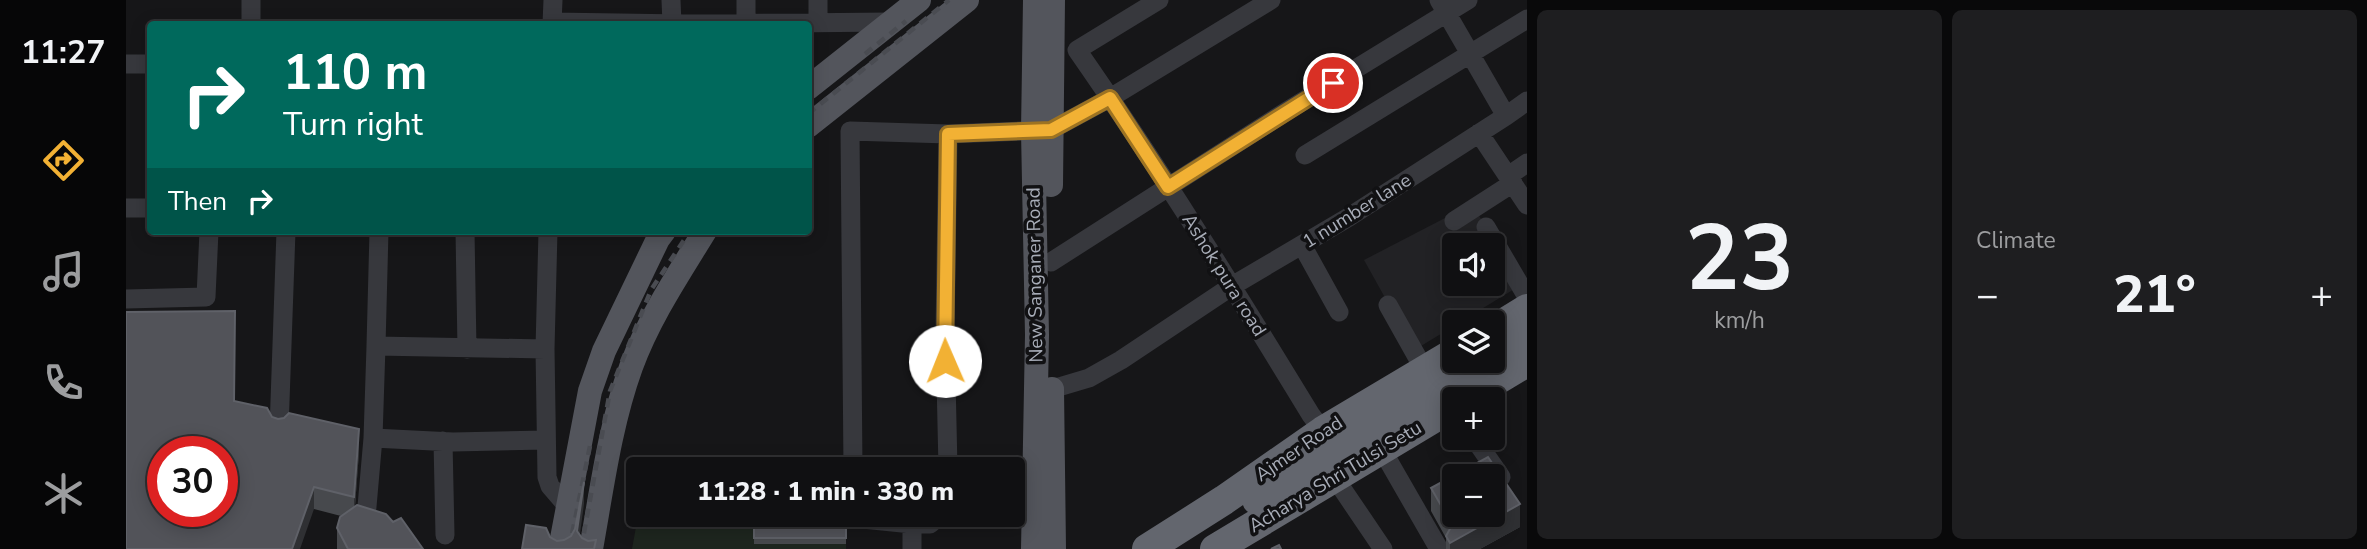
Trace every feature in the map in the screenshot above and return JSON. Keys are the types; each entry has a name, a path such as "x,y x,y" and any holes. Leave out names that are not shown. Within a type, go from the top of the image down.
{"highway":[{"path":"1505,323 1527,309"},
{"path":"1505,347 1527,333"},
{"name":"Ajmer Road","path":"1147,549 1224,500 1323,431 1442,361"},
{"path":"1485,387 1527,362"},
{"name":"Acharya Shri Tulsi Setu","path":"1180,549 1461,373"},
{"path":"1505,394 1527,380"},
{"name":"Acharya Shri Tulsi Setu","path":"1215,549 1442,413"},
{"path":"1244,549 1442,432"}],"main road":[{"path":"812,85 919,0"},
{"path":"812,123 967,0"},
{"name":"New Sanganer Road","path":"1035,0 1051,262 1054,549"},
{"name":"New Sanganer Road","path":"1033,549 1042,130 1054,0"},
{"path":"560,549 594,381 604,351 661,235"},
{"path":"591,549 614,426 631,366 655,313 703,235"}],"street":[{"path":"251,0 251,21"},
{"path":"552,21 553,0"},
{"path":"671,0 672,21"},
{"path":"746,0 746,21"},
{"path":"818,0 818,22"},
{"name":"Ashok pura road","path":"1159,0 1077,50 1232,286 1323,431"},
{"path":"853,457 850,131 948,134 1042,130 1110,98 1271,0"},
{"path":"1051,262 1287,111 1443,6 1468,0"},
{"path":"1443,6 1506,116 1527,101"},
{"path":"1305,155 1527,19"},
{"path":"812,22 890,22"},
{"path":"126,64 147,64"},
{"name":"1 number lane","path":"1052,389 1089,378 1121,360 1232,286 1349,217 1506,116"},
{"path":"1479,132 1527,205"},
{"path":"948,134 945,334 948,457"},
{"path":"1454,221 1527,163"},
{"path":"126,208 147,208"},
{"path":"1486,227 1527,297"},
{"path":"126,299 206,297 209,235"},
{"path":"279,430 286,235"},
{"path":"366,518 373,438 379,235"},
{"path":"465,235 467,349"},
{"path":"548,235 545,349 548,481 568,507"},
{"path":"1302,245 1339,312"},
{"path":"1388,305 1425,371"},
{"path":"376,346 545,349"},
{"path":"373,438 443,441 546,440"},
{"path":"443,441 445,535"},
{"path":"1482,450 1510,490"},
{"path":"1389,462 1439,549"},
{"path":"1343,490 1383,549"},
{"path":"912,527 912,549"}],"shaded area":[{"path":"1472,204 1490,233 1442,233 1442,296 1503,296 1480,310 1442,310 1442,333 1411,352 1364,260"},
{"path":"1505,259 1521,285 1505,295"},
{"path":"636,527 754,528 754,544 846,544 846,549 632,549"}],"building":[{"path":"235,311 234,401 267,408 272,417 278,419 289,413 359,429 354,497 314,487 292,549 126,549 126,312"},
{"path":"1488,457 1493,464 1475,464"},
{"path":"584,482 577,531 588,541 596,540 594,549 522,549 526,525 546,528 550,537 557,541 571,536 575,529"},
{"path":"1442,482 1442,507 1431,488"},
{"path":"1505,482 1520,504 1505,512"},
{"path":"357,505 386,514 393,522 401,518 423,549 348,549 337,528 340,517"},
{"path":"754,527 846,527 846,538 754,538"},
{"path":"1451,527 1479,527 1450,543 1446,536"}],"railway":[{"path":"812,111 949,0"},
{"path":"865,54 906,21"},
{"path":"581,549 610,391 651,290 687,235"},
{"path":"569,549 590,446"}],"route":[{"path":"945,361 948,134 1051,130 1110,98 1168,187 1333,83"}]}
